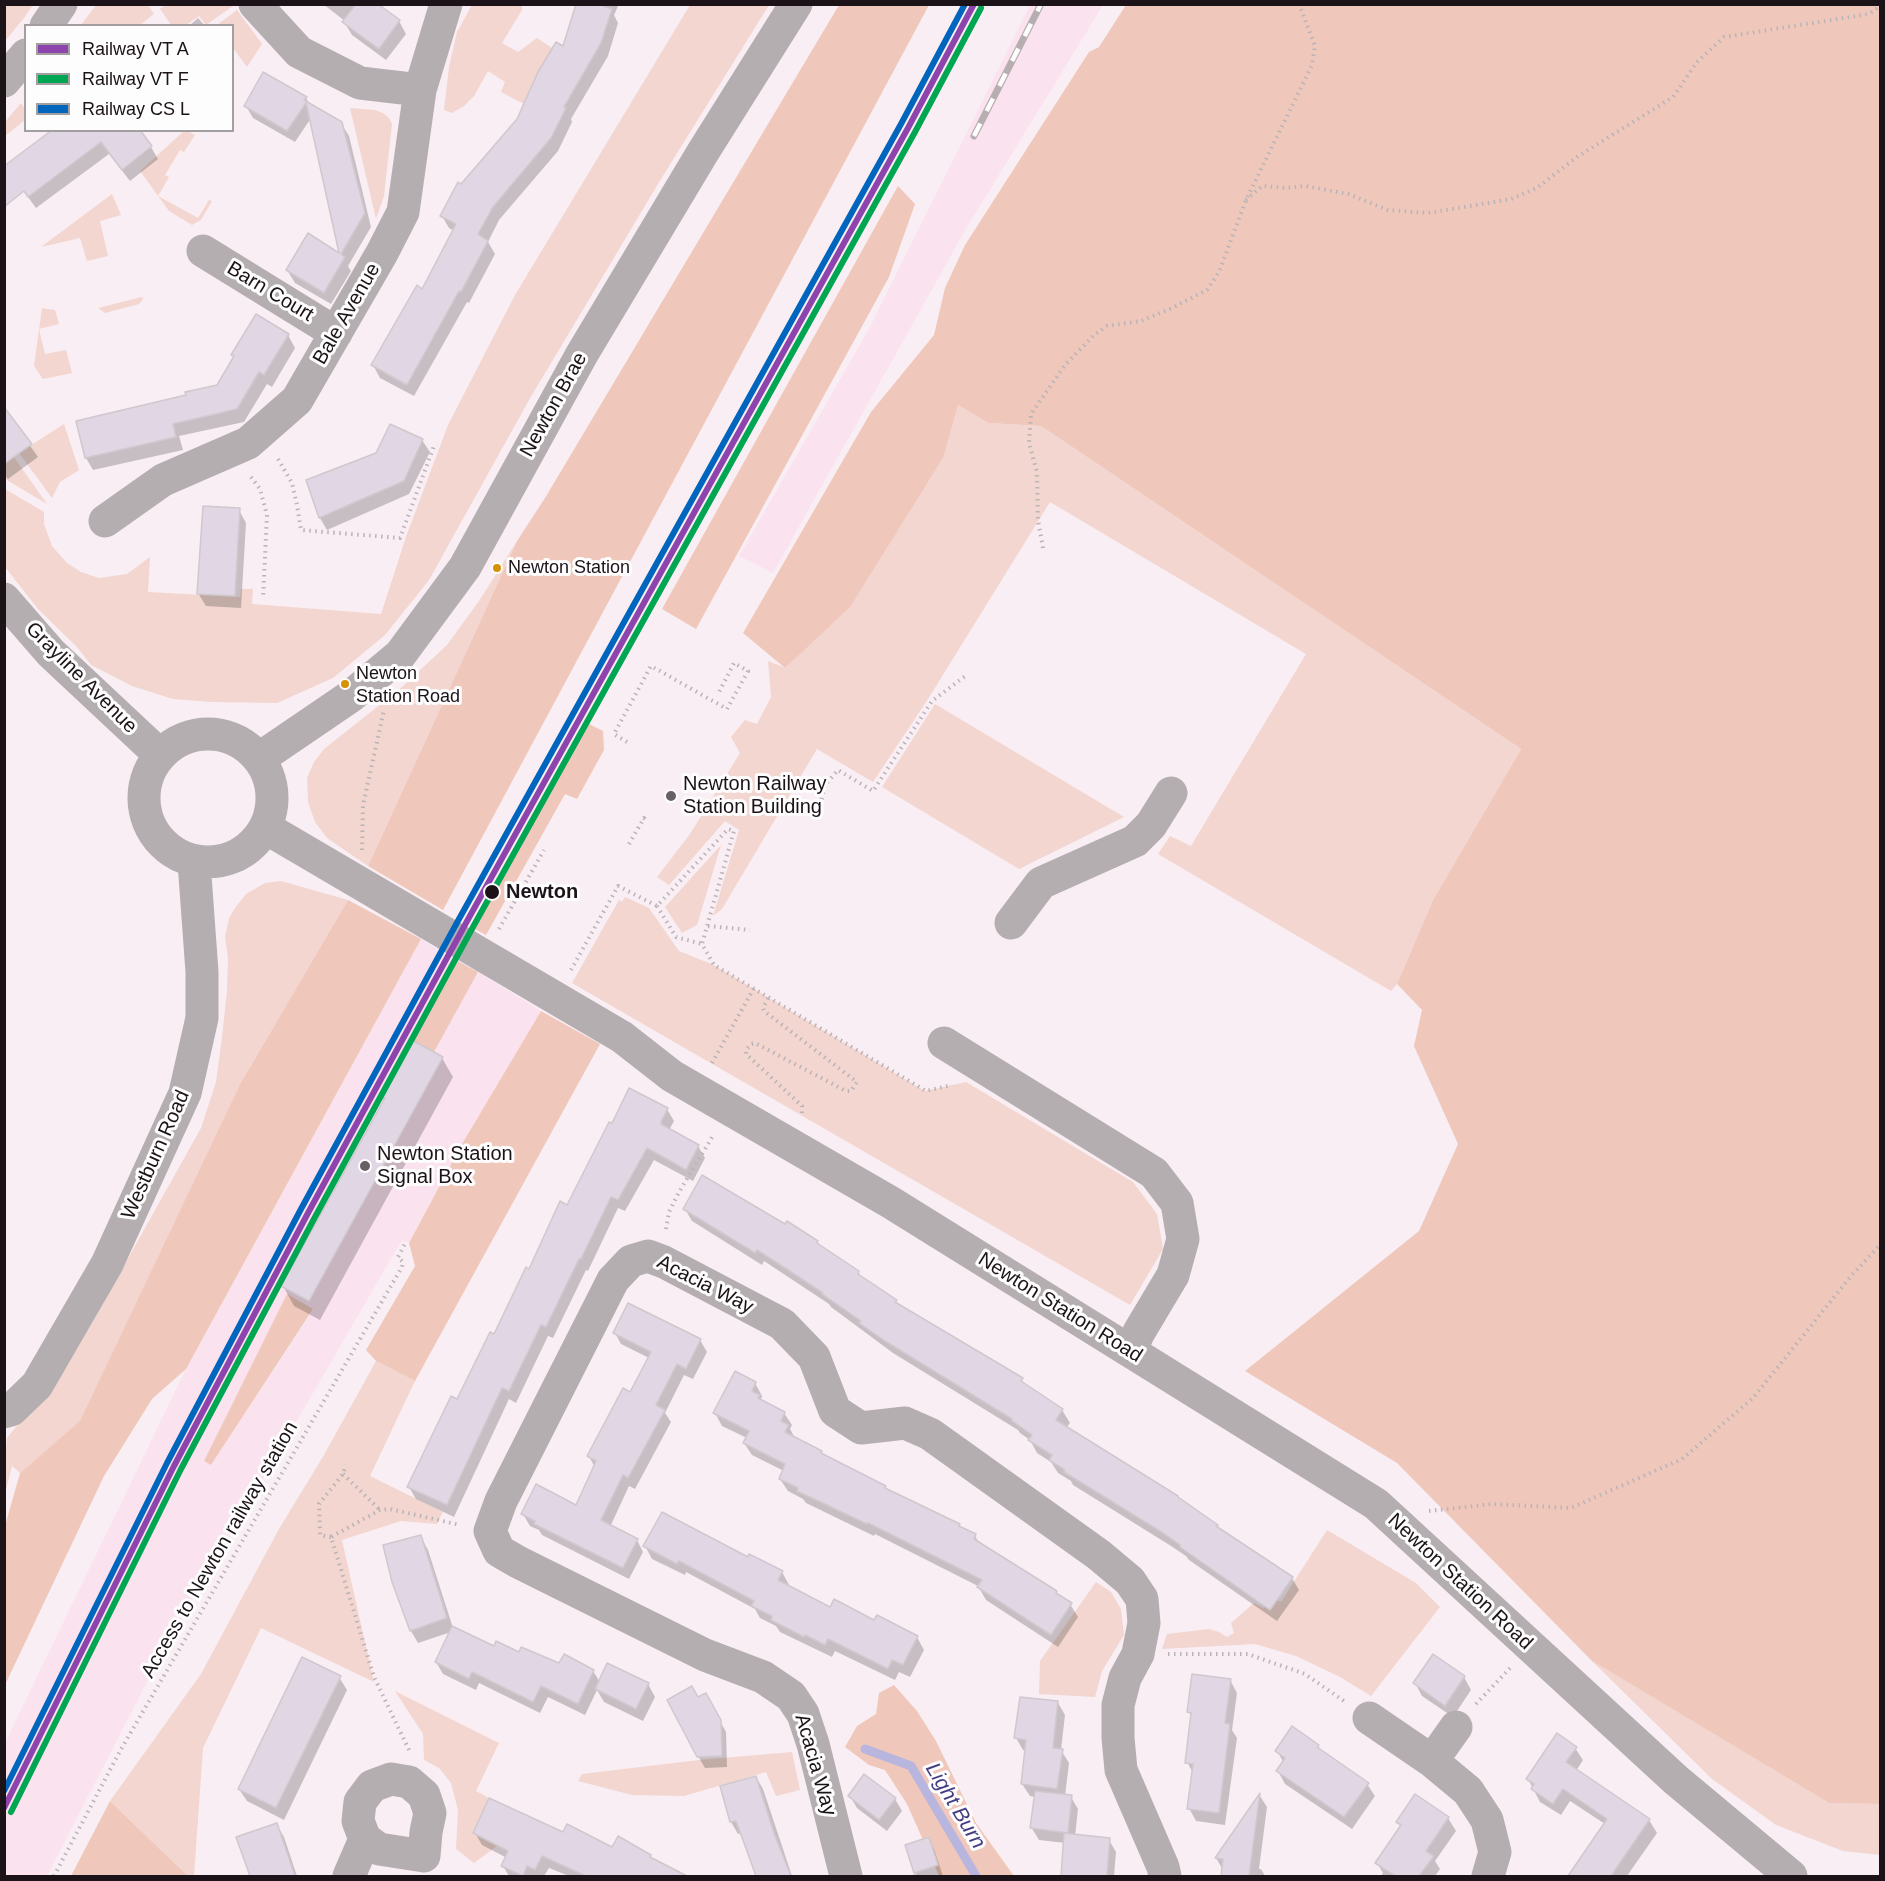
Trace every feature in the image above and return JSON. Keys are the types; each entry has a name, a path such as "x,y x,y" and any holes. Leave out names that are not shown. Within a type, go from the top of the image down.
{"street":[{"path":"47,24 61,4"},
{"path":"255,4 299,52 360,83 420,90"},
{"name":"Bale Avenue","path":"105,521 163,480 249,443 297,400 382,253 403,212 420,90 446,4"},
{"name":"Newton Brae","path":"260,758 351,696 400,655 465,567 582,354 703,152 796,4"},
{"path":"4,81 24,57"},
{"name":"Barn Court","path":"203,251 336,333"},
{"name":"Grayline Avenue","path":"4,599 51,653 160,755"},
{"path":"207,733 235,739 260,758 269,777 273,804 266,828 250,848 231,859 212,863 194,862 176,855 165,846 149,825 143,802 147,776 160,755 179,740 207,733"},
{"path":"1011,923 1041,883 1135,841 1151,825 1170,793"},
{"name":"Newton Station Road","path":"266,828 622,1037 672,1076 890,1202 1376,1504 1676,1780 1791,1876"},
{"name":"Westburn Road","path":"4,1412 11,1410 37,1385 107,1264 185,1093 202,1018 202,972 194,862"},
{"path":"944,1043 1154,1173 1177,1203 1183,1239 1173,1275 1130,1351"},
{"name":"Acacia Way","path":"846,1876 804,1713 791,1696 763,1677 705,1655 518,1562 499,1551 490,1531 501,1501 613,1280 631,1260 648,1256 664,1262 782,1324 814,1357 835,1411 861,1428 905,1423 930,1434 1099,1555 1130,1581 1142,1599 1144,1623 1138,1654 1125,1678 1118,1705 1121,1770 1165,1876"},
{"path":"1370,1718 1432,1761 1468,1791 1487,1820 1494,1852 1488,1876"},
{"path":"1432,1761 1456,1727"},
{"path":"391,1779 409,1782 424,1795 430,1813 426,1832 432,1866 379,1849 365,1839 358,1821 360,1802 372,1786 391,1779"},
{"path":"349,1876 365,1839"}],"path":[{"path":"1043,548 1038,520 1036,472 1029,442 1031,414 1065,364 1094,335 1107,326 1141,321 1172,308 1207,290 1219,272 1246,200 1312,65 1315,46 1299,4"},
{"path":"1246,200 1262,186 1286,188 1305,186 1348,194 1388,210 1428,213 1510,199 1537,188 1577,157 1673,97 1697,62 1724,37 1869,14 1881,6"},
{"path":"278,451 278,460 292,483 301,530 400,538 434,446"},
{"path":"248,474 260,489 267,515 263,599"},
{"path":"627,742 614,734 651,666 727,709 748,672 734,663 720,692"},
{"path":"819,811 825,785 838,770 873,791 932,701 968,674"},
{"path":"362,856 363,805 385,707"},
{"path":"629,844 644,818 646,820"},
{"path":"657,906 728,829 734,831 702,944"},
{"path":"494,937 544,850"},
{"path":"567,978 618,886 657,906 676,937 702,944 714,965 926,1091 956,1084"},
{"path":"708,926 750,930"},
{"path":"708,1071 753,988"},
{"path":"768,998 763,1008 764,1011 857,1082 851,1091 846,1091 755,1043 751,1044 746,1054 802,1106 802,1117 797,1125"},
{"path":"664,1262 669,1212 719,1125"},
{"name":"Access to Newton railway station","path":"54,1876 120,1751 402,1268 403,1262 398,1257 406,1242"},
{"path":"1428,1511 1493,1504 1571,1508 1682,1459 1753,1398 1851,1276 1881,1245"},
{"path":"346,1466 343,1474 319,1504 320,1535 332,1537 380,1510 390,1509 490,1531"},
{"path":"343,1474 380,1510"},
{"path":"332,1537 374,1677 409,1752 409,1782"},
{"path":"1138,1654 1248,1654 1305,1674 1370,1718"},
{"path":"1456,1727 1511,1667"}],"shaded area":[{"path":"5,4 33,5 5,41"},
{"path":"97,4 148,5 154,14 141,24 82,24"},
{"path":"167,4 232,4 233,6 207,24 199,16 187,24 171,24 160,9"},
{"path":"472,5 522,5 522,10 502,43 518,52 537,38 552,48 524,104 501,92 505,82 488,71 474,96 464,106 452,113 444,110 449,67 457,32"},
{"path":"690,5 769,5 661,179 529,400 429,580 385,635 333,678 277,703 173,699 132,686 91,665 77,647 38,609 5,567 5,489 44,512 44,524 52,546 67,563 81,572 99,578 127,574 150,557 148,592 240,597 241,589 253,589 252,604 381,614 407,534 448,425 515,295"},
{"path":"839,5 929,5 443,910 368,866 517,541 545,498"},
{"path":"1030,5 1103,5 967,227 773,573 739,556 869,329"},
{"path":"1126,5 1880,5 1880,1804 1829,1803 1592,1661 1397,1463 1245,1371 1419,1231 1458,1144 1414,1046 1422,1010 1397,984 1433,900 1521,749 1041,426 988,423 958,405 944,456 850,607 785,668 743,633 871,412 934,335 945,288 965,245 1089,52 1099,47"},
{"path":"237,10 262,44 247,67 234,49 234,24 218,24"},
{"path":"21,103 24,108 24,121 5,136 5,122"},
{"path":"350,108 383,113 392,124 384,196 376,219"},
{"path":"183,132 195,135 184,152 180,150 165,175 169,177 158,196 140,171"},
{"path":"898,186 915,204 889,277 696,629 662,609"},
{"path":"112,194 121,215 100,221 108,256 87,261 80,238 41,247"},
{"path":"158,196 198,218 209,200 212,201 201,220 192,225 169,211"},
{"path":"142,297 139,304 105,313 98,308"},
{"path":"42,308 55,310 59,324 39,329"},
{"path":"39,329 45,354 66,350 72,373 43,379 34,366"},
{"path":"958,405 988,423 1041,426 1521,749 1433,900 1397,984 1391,991 1158,854 1170,836 1191,846 1306,654 1050,502 928,699 873,782 817,749 722,909 713,916 739,830 725,821 669,885 657,877 690,834 740,753 731,737 745,720 757,724 771,697 768,661 786,668 944,456"},
{"path":"64,424 79,470 60,482 52,498 19,453"},
{"path":"14,457 47,504 5,479 5,464"},
{"path":"517,541 368,866 327,838 315,822 308,802 307,778 314,762 324,749 401,688 447,645 479,601"},
{"path":"935,704 1124,817 1019,869 882,787"},
{"path":"587,723 603,731 604,750 577,799 565,794 486,935 475,929"},
{"path":"721,845 697,925 682,933 665,907"},
{"path":"281,881 348,900 240,1084 80,1422 20,1473 12,1466 5,1494 4,1448 7,1438 89,1328 201,1128 216,1082 222,1037 228,958 225,937 229,918 246,894 265,883"},
{"path":"625,897 649,908 679,951 714,965 925,1091 966,1082 1133,1182 1157,1214 1163,1249 1130,1305 572,983 619,900 622,902"},
{"path":"348,900 421,939 186,1369 152,1399 104,1476 5,1685 5,1526 20,1473 80,1421 240,1084"},
{"path":"421,939 456,960 411,1039 434,1052 478,972 541,1011 462,1144 409,1243 403,1240 399,1245 162,1653 47,1876 5,1876 4,1745 186,1369","holes":["287,1295 313,1310 211,1465 204,1461"]},
{"path":"456,960 478,972 434,1052 410,1039"},
{"path":"541,1011 600,1044 415,1381 376,1361 366,1350 415,1266 409,1243 462,1144"},
{"path":"287,1294 313,1309 211,1465 204,1461"},
{"path":"376,1361 415,1381 370,1476 443,1512 437,1524 401,1521 342,1540 374,1682 261,1628 203,1748 194,1876 188,1876 110,1801 201,1674 279,1529 324,1455"},
{"path":"1327,1530 1416,1583 1440,1607 1371,1696 1340,1677 1296,1656 1255,1644 1162,1649 1167,1634 1209,1629 1227,1637 1234,1633 1231,1623 1254,1603 1264,1608 1272,1598 1281,1602"},
{"path":"1096,1582 1111,1592 1121,1609 1124,1635 1102,1671 1095,1697 1039,1694 1040,1661"},
{"path":"1592,1661 1829,1803 1880,1804 1880,1855 1843,1851 1776,1825 1712,1779"},
{"path":"894,1685 917,1711 936,1741 976,1823 1014,1876 939,1876 907,1804 885,1770 869,1765 845,1747 857,1726 876,1714 879,1693"},
{"path":"395,1691 499,1743 476,1791 489,1798 473,1832 497,1846 474,1863 456,1849 458,1810 451,1783 439,1768 424,1760 423,1734"},
{"path":"792,1752 800,1790 776,1796 766,1772 684,1796 632,1795 578,1781 582,1774"},
{"path":"110,1801 188,1876 71,1876"}],"building":[{"path":"356,4 378,4 400,20 379,49 342,22"},
{"path":"576,4 598,4 612,9 601,43 564,107 566,108 551,138 493,207 478,234 488,241 407,385 371,365 417,285 422,289 456,224 440,216 458,182 461,184 517,119 538,72 556,42 563,46"},
{"path":"263,72 307,97 304,100 342,122 365,213 341,254 345,257 324,293 286,270 308,233 339,253 306,103 287,131 244,106"},
{"path":"49,132 142,132 152,146 122,170 101,142 28,197 24,191 4,207 4,166"},
{"path":"256,314 289,334 264,375 259,372 237,409 173,424 176,437 85,458 76,421 186,395 185,392 217,385 234,356 231,355"},
{"path":"4,407 32,444 4,464"},
{"path":"390,424 423,439 404,481 319,518 306,480 376,453"},
{"path":"203,506 240,508 235,596 197,594"},
{"name":"Newton Station Signal Box","path":"410,1039 443,1057 309,1301 281,1286 385,1098 379,1096"},
{"path":"629,1088 668,1108 661,1124 699,1145 686,1170 647,1148 618,1200 611,1197 546,1327 541,1325 509,1391 502,1388 447,1505 407,1487 451,1396 457,1399 490,1332 494,1334 526,1267 529,1269 560,1201 567,1205"},
{"path":"702,1175 785,1224 787,1221 859,1271 858,1274 897,1300 895,1302 1023,1378 1021,1381 1063,1409 1056,1420 1178,1496 1218,1525 1216,1526 1293,1577 1270,1610 1163,1533 1064,1472 1065,1470 1049,1460 1052,1455 1028,1440 1032,1435 1012,1419 885,1341 823,1293 757,1250 755,1253 683,1209"},
{"path":"628,1303 701,1339 686,1369 677,1364 656,1405 665,1410 628,1478 623,1475 601,1520 638,1539 623,1568 534,1524 535,1521 521,1514 536,1484 576,1505 596,1461 587,1456 623,1388 630,1392 651,1352 613,1333"},
{"path":"735,1371 756,1382 752,1391 760,1395 758,1398 785,1412 781,1421 789,1425 785,1432 886,1486 885,1488 960,1524 959,1526 976,1534 974,1539 1057,1591 1056,1593 1072,1603 1051,1635 977,1587 982,1580 868,1523 797,1491 798,1488 779,1479 785,1464 743,1443 749,1431 713,1413"},
{"path":"662,1512 748,1557 749,1554 783,1571 778,1580 830,1607 834,1599 874,1620 877,1615 918,1636 903,1665 892,1660 888,1669 828,1639 825,1645 805,1635 804,1637 771,1620 772,1616 751,1606 754,1601 679,1561 677,1564 643,1546"},
{"path":"421,1535 447,1618 410,1631 392,1582 383,1545"},
{"path":"452,1626 494,1646 496,1641 519,1652 521,1647 559,1663 564,1654 594,1670 578,1704 541,1686 533,1702 472,1672 469,1679 435,1662"},
{"path":"1433,1654 1465,1676 1445,1706 1413,1683"},
{"path":"302,1657 341,1676 276,1808 238,1789"},
{"path":"607,1663 649,1683 636,1709 595,1689"},
{"path":"1192,1674 1231,1679 1225,1723 1230,1724 1219,1813 1187,1809 1193,1764 1185,1763 1191,1713 1187,1712"},
{"path":"692,1686 698,1697 706,1693 721,1720 722,1756 697,1757 667,1700"},
{"path":"1020,1697 1058,1701 1053,1748 1063,1749 1057,1789 1021,1784 1026,1740 1014,1738"},
{"path":"1292,1726 1319,1745 1317,1747 1369,1783 1344,1817 1276,1771 1285,1758 1275,1751"},
{"path":"1557,1733 1577,1747 1566,1762 1650,1819 1611,1876 1568,1876 1607,1819 1563,1789 1553,1804 1531,1789 1534,1784 1526,1779"},
{"path":"864,1774 896,1798 879,1820 848,1796"},
{"path":"756,1776 774,1833 791,1876 756,1876 736,1821 730,1822 720,1786"},
{"path":"1035,1791 1072,1795 1068,1833 1030,1828"},
{"path":"1260,1793 1249,1876 1221,1876 1223,1859 1215,1858"},
{"path":"1415,1794 1449,1817 1426,1851 1434,1856 1419,1876 1395,1876 1375,1863 1401,1825 1396,1822"},
{"path":"489,1798 563,1832 567,1824 612,1847 618,1836 651,1855 650,1857 687,1876 586,1876 542,1856 535,1870 527,1866 523,1876 501,1866 508,1851 473,1833"},
{"path":"277,1823 295,1876 250,1876 236,1837"},
{"path":"1064,1833 1110,1838 1107,1876 1061,1876"},
{"path":"929,1837 938,1865 914,1873 905,1845"}],"waterway":[{"name":"Light Burn","path":"865,1749 911,1766 976,1876"}],"railway":[{"path":"974,136 1041,4"}],"transit line":[{"path":"4,1791 167,1463 301,1209 459,919 901,124 965,4"},
{"path":"4,1808 174,1466 308,1213 466,923 908,128 974,4"},
{"path":"11,1812 181,1469 315,1217 473,927 915,132 981,8"}],"place":[{"name":"Newton Station","path":"497,568"},
{"name":"Newton Station Road","path":"345,684"},
{"name":"Newton Railway Station Building","path":"671,796"},
{"name":"Newton","path":"492,892"},
{"name":"Newton Station Signal Box","path":"365,1166"}]}
